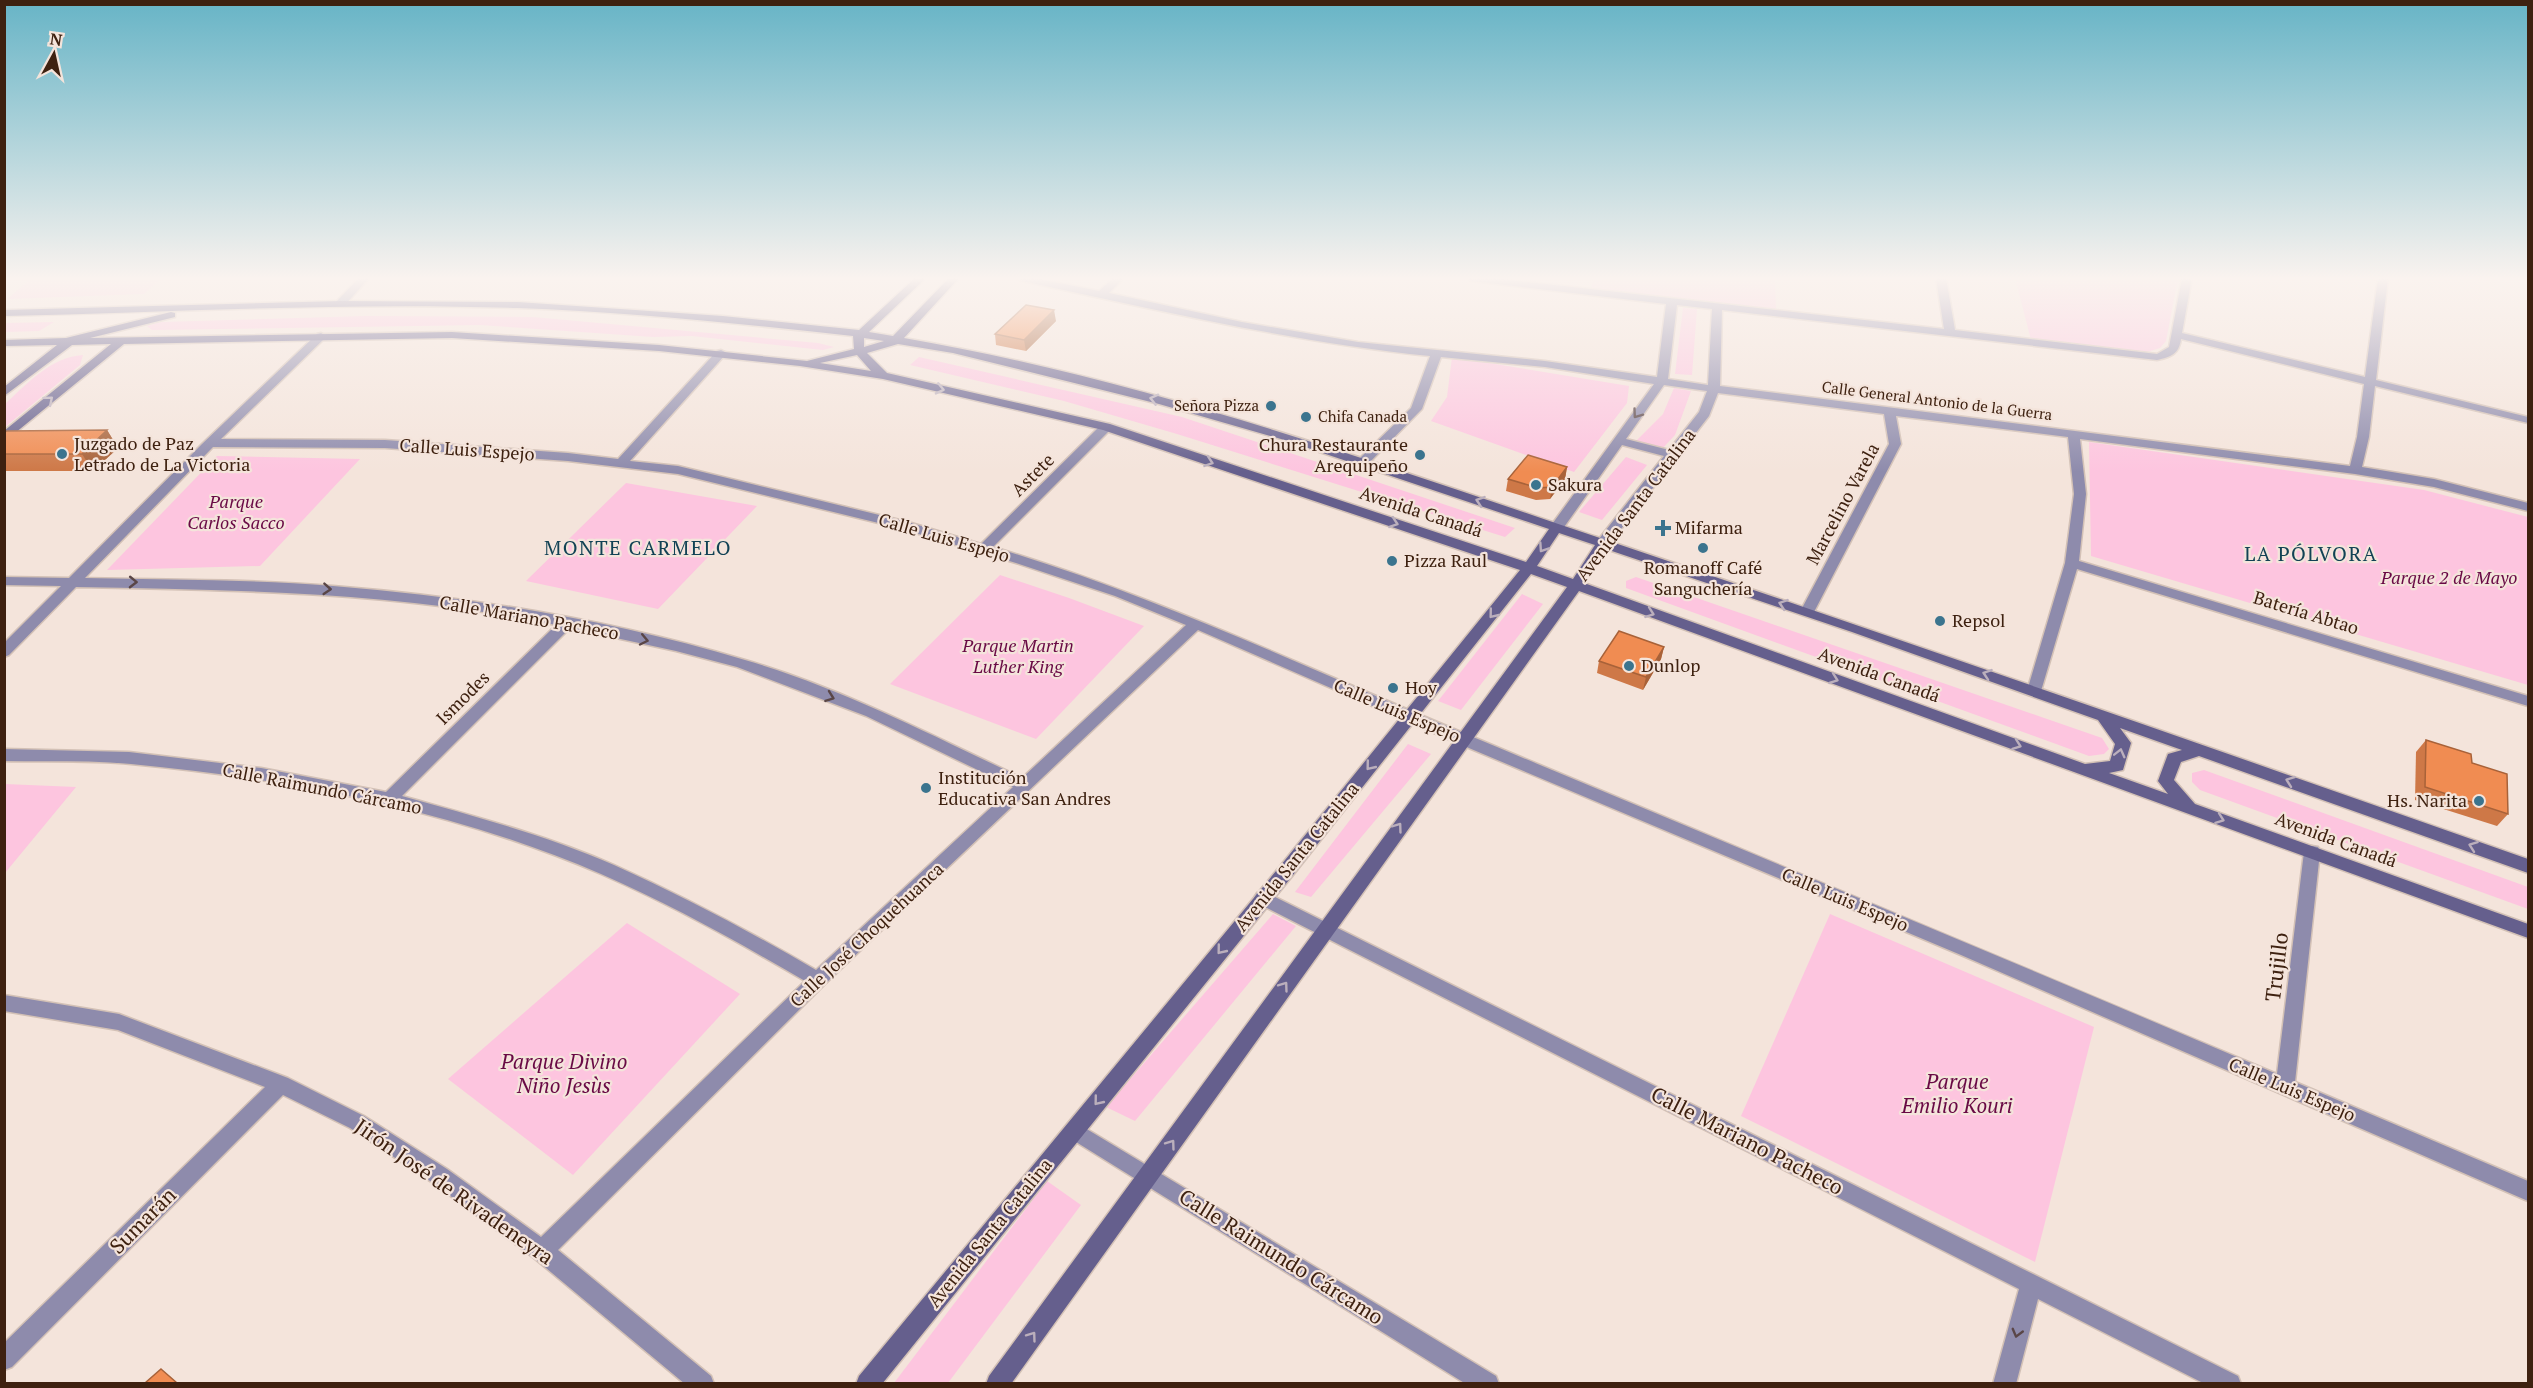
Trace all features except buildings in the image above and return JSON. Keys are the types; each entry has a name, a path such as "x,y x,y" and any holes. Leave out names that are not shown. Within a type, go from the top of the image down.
{"main road":[{"path":"4,393 67,343"},
{"path":"4,438 119,343"},
{"name":"Avenida Canadá","path":"568,343 721,353 800,363 883,376 1106,427 1529,568 2529,931"},
{"path":"858,343 860,351 883,376"},
{"path":"800,363 892,343"},
{"name":"Avenida Canadá","path":"911,343 964,353 1162,401 1363,462 2102,714 2529,866"},
{"name":"Avenida Santa Catalina","path":"867,1383 1075,1131 1410,717 1529,568 1557,527"},
{"name":"Avenida Santa Catalina","path":"997,1383 1575,586 1602,544"},
{"path":"2084,770 2117,765 2123,743 2102,714"},
{"path":"2191,808 2166,781 2174,758 2202,749"}],"street":[{"path":"4,652 314,343"},
{"name":"Calle General Antonio de la Guerra","path":"1354,343 1436,354 1545,364 1714,389 2355,470 2434,483 2529,507"},
{"name":"Avenida Santa Catalina","path":"1557,527 1662,380 1667,343"},
{"name":"Avenida Santa Catalina","path":"1602,544 1705,413 1714,389 1716,343"},
{"path":"2029,343 2157,357 2167,354 2174,348 2176,343"},
{"path":"2210,343 2529,420"},
{"path":"2355,470 2363,437 2375,343"},
{"path":"621,463 721,353"},
{"path":"1363,462 1416,409 1424,393 1436,354"},
{"name":"Marcelino Varela","path":"1806,612 1895,444 1889,410"},
{"name":"Astete","path":"985,548 1106,427"},
{"path":"2034,691 2072,563 2080,494 2074,435"},
{"path":"1618,440 1672,456"},
{"name":"Calle Luis Espejo","path":"211,443 385,444 621,463 678,470 903,525 985,548 1120,593 1196,624 1462,740 1967,950 2529,1191"},
{"name":"Batería Abtao","path":"2072,563 2529,701"},
{"name":"Calle Mariano Pacheco","path":"4,581 219,583 333,590 490,607 565,625 676,646 742,664 871,712 1025,786"},
{"name":"Calle José Choquehuanca","path":"542,1251 818,980 1196,624"},
{"name":"Ismodes","path":"389,799 565,625"},
{"name":"Calle Raimundo Cárcamo","path":"4,754 129,758 250,772 389,799 499,830 606,869 713,919 818,980"},
{"name":"Trujillo","path":"2285,1087 2312,852"},
{"name":"Calle Mariano Pacheco","path":"1263,898 2230,1383"},
{"name":"Jirón José de Rivadeneyra","path":"4,1003 119,1022 281,1084 357,1122 440,1176 542,1251 703,1383"},
{"name":"Sumarán","path":"4,1359 281,1084"},
{"name":"Calle Raimundo Cárcamo","path":"1075,1131 1488,1383"},
{"path":"2004,1383 2031,1283"}],"green space":[{"path":"755,343 816,343 834,347 823,350"},
{"path":"1679,343 1694,343 1692,375 1675,374"},
{"path":"2058,343 2164,343 2160,348 2147,352"},
{"path":"83,355 80,365 5,427 5,404 22,388 50,366 71,357"},
{"path":"919,357 1182,417 1515,528 1505,537 1064,401 910,365"},
{"path":"1452,357 1629,386 1627,403 1574,472 1431,421 1447,397"},
{"path":"1674,388 1691,391 1675,435 1661,450 1635,442 1663,414"},
{"name":"Parque 2 de Mayo","path":"2089,442 2424,490 2528,517 2528,685 2091,556"},
{"name":"Parque Carlos Sacco","path":"217,456 360,459 260,566 107,570"},
{"path":"1626,457 1647,465 1602,520 1579,512"},
{"path":"626,483 757,506 658,609 526,581"},
{"name":"Parque Martin Luther King","path":"1000,575 1144,626 1036,739 890,684"},
{"path":"1636,577 2102,738 2109,749 2104,754 2089,756 1626,588 1626,581"},
{"path":"1522,594 1543,604 1461,710 1438,701"},
{"path":"1408,744 1431,754 1311,897 1295,892"},
{"path":"2204,770 2528,887 2528,909 2200,790 2192,782 2192,773"},
{"path":"4,784 76,787 5,873"},
{"path":"1273,914 1296,926 1135,1121 1106,1107"},
{"name":"Parque Emilio Kouri","path":"1830,914 2094,1027 2035,1262 1741,1116"},
{"name":"Parque Divino Niño Jesùs","path":"627,923 740,994 573,1175 448,1079"},
{"path":"1047,1181 1081,1205 948,1383 894,1383"}],"place":[{"name":"Señora Pizza","path":"1271,406"},
{"name":"Chifa Canada","path":"1306,417"},
{"name":"Juzgado de Paz Letrado de La Victoria","path":"62,454"},
{"name":"Chura Restaurante Arequipeño","path":"1420,455"},
{"name":"Sakura","path":"1536,485"},
{"name":"Mifarma","path":"1663,528"},
{"name":"Romanoff Café Sanguchería","path":"1703,548"},
{"name":"Pizza Raul","path":"1392,561"},
{"name":"Repsol","path":"1940,621"},
{"name":"Dunlop","path":"1629,666"},
{"name":"Hoy","path":"1393,688"},
{"name":"Institución Educativa San Andres","path":"926,788"},
{"name":"Hs. Narita","path":"2479,801"}],"district":[{"name":"MONTE CARMELO","path":"638,548"},
{"name":"LA PÓLVORA","path":"2311,554"}]}
